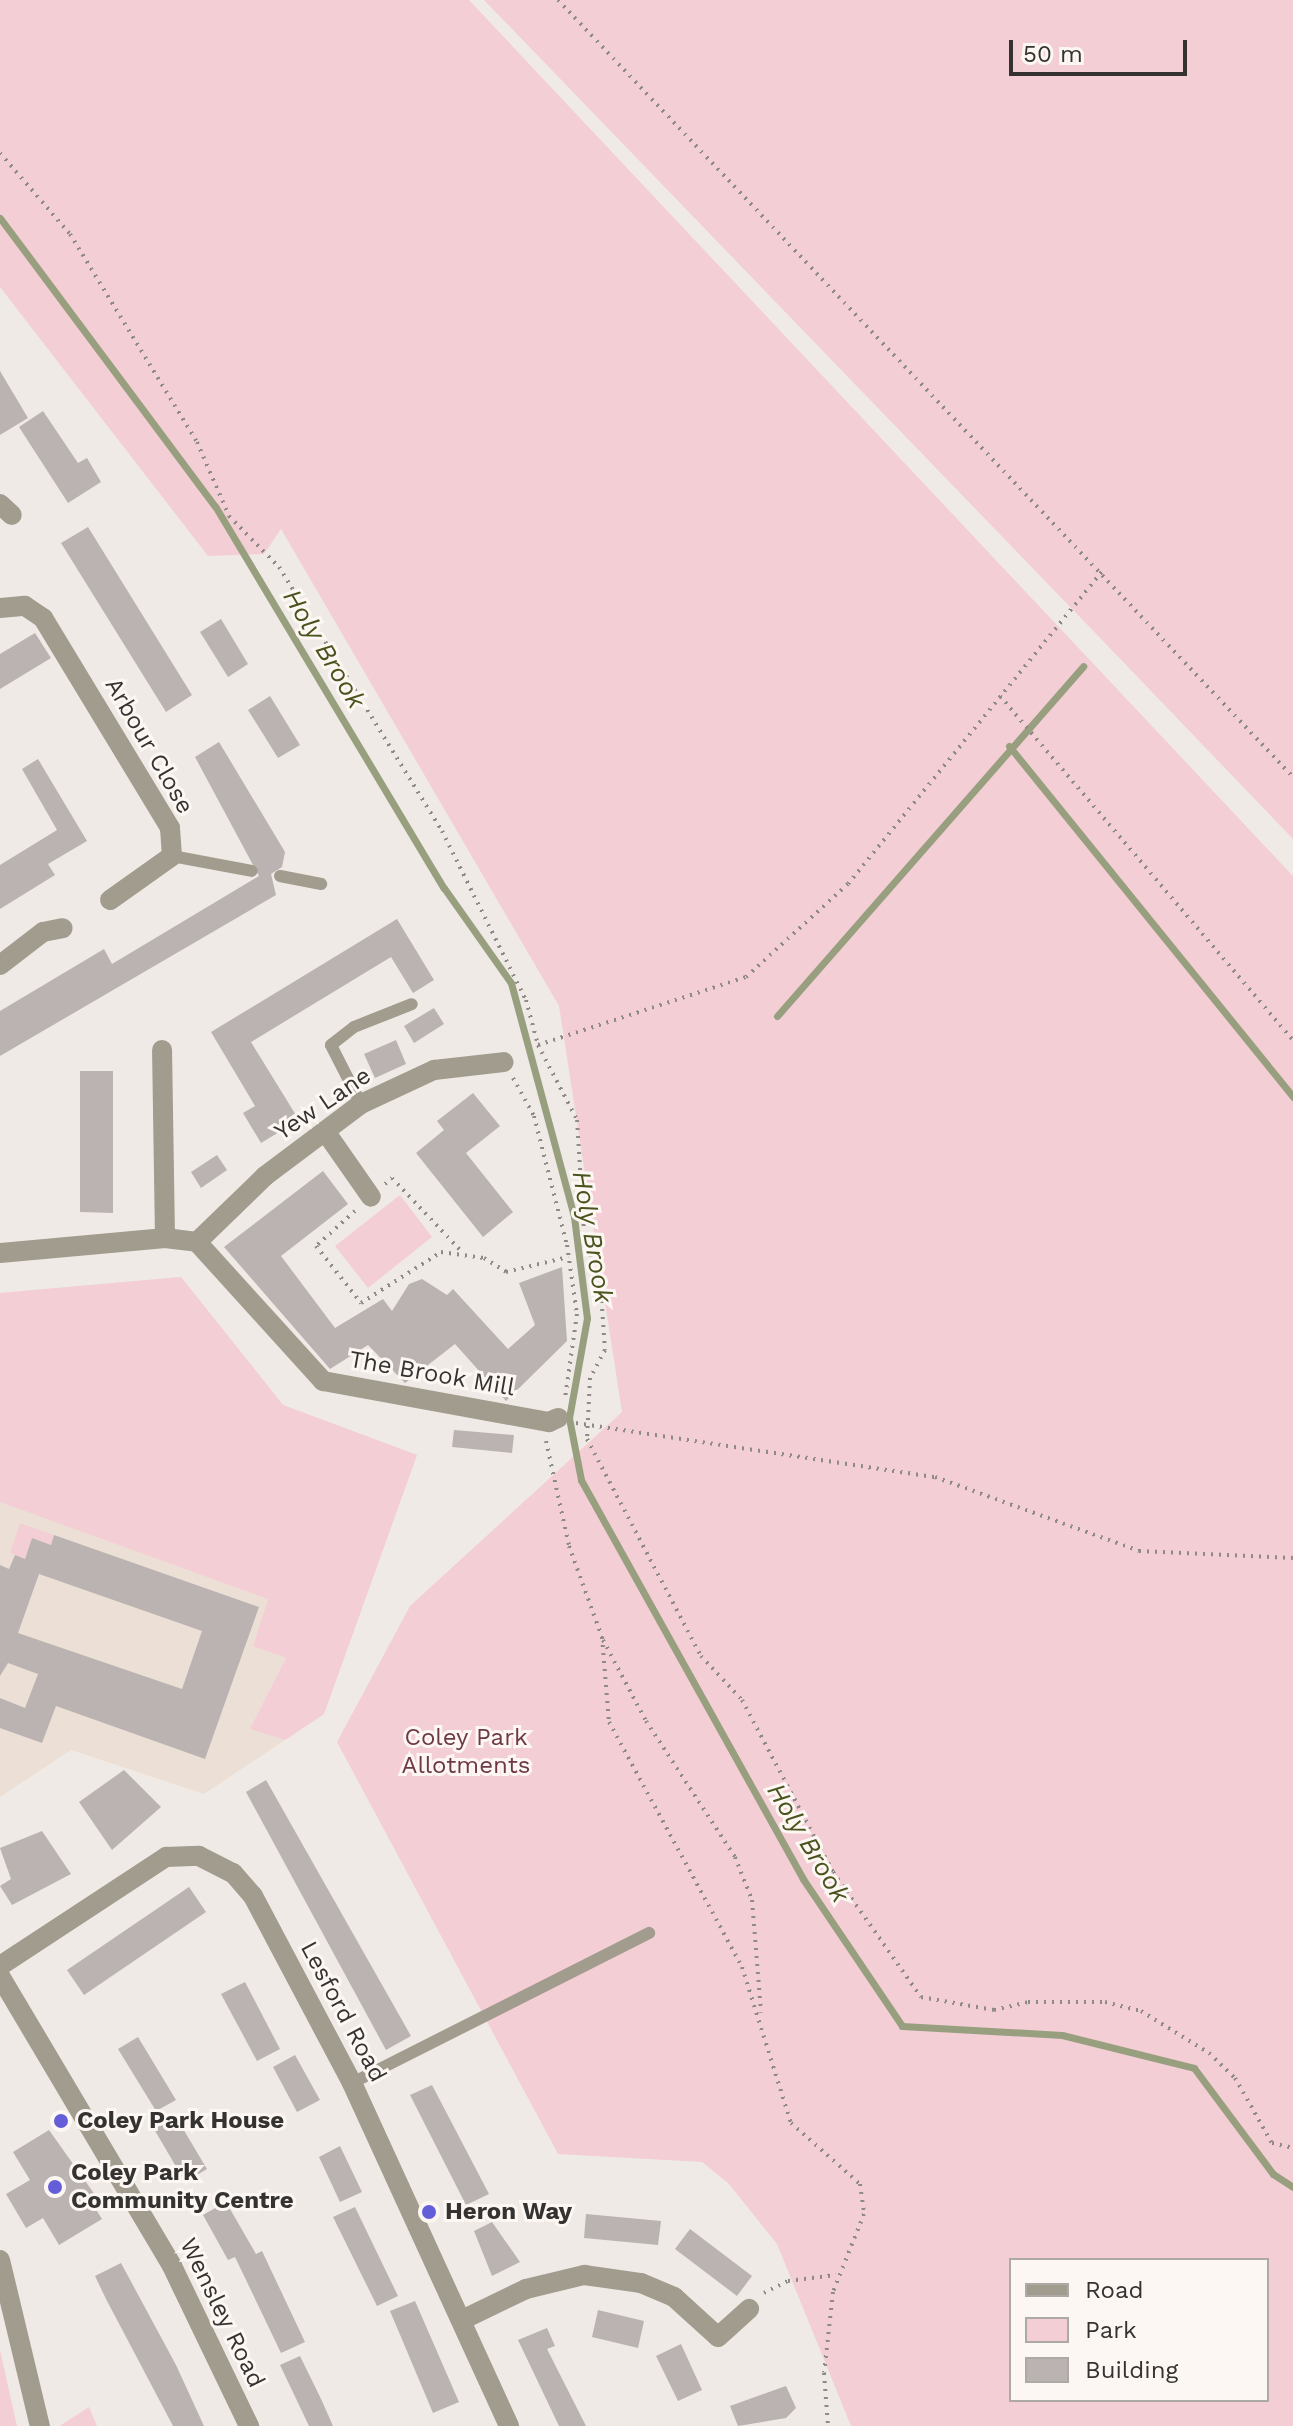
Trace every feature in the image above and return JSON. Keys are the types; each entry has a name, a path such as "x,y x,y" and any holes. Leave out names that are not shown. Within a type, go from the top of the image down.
{"street":[{"name":"Arbour Close","path":"0,608 25,606 43,618 170,828 172,856"},
{"path":"110,900 172,856"},
{"path":"0,965 43,932 63,928"},
{"path":"162,1050 165,1238"},
{"name":"Yew Lane","path":"197,1242 325,1131 361,1104 434,1070 504,1062"},
{"path":"325,1131 371,1197"},
{"path":"0,1253 165,1238 197,1242"},
{"name":"The Brook Mill","path":"197,1242 323,1381 555,1420"},
{"name":"Lesford Road","path":"0,1966 166,1857 199,1856 233,1873 253,1896 352,2083 464,2319 509,2426"},
{"name":"Wensley Road","path":"0,1976 172,2266 249,2426"},
{"path":"0,2260 40,2426"},
{"path":"464,2319 526,2289 584,2275 641,2283 674,2297 718,2337 749,2309"}],"lane":[{"path":"172,856 252,871"},
{"path":"280,876 321,884"},
{"path":"361,1104 331,1045 354,1027 412,1004"},
{"path":"352,2083 649,1933"}],"path":[{"path":"558,0 1102,571 1293,777"},
{"path":"0,153 70,234 197,442 229,516 279,567 442,831 526,1000 538,1045 572,1110 586,1241 605,1328 584,1425 701,1656 742,1700 833,1872 921,1997 994,2010 1028,2002 1105,2002 1141,2011 1209,2053 1235,2078 1272,2143 1293,2148"},
{"path":"538,1045 746,977 848,884 1102,571"},
{"path":"1000,696 1293,1040"},
{"path":"504,1062 534,1116 568,1257 577,1314 555,1420 548,1474 602,1637 646,1721 735,1857 752,1900 761,2020"},
{"path":"462,1252 441,1252 361,1303 316,1246 392,1178 462,1252 506,1272 568,1257"},
{"path":"584,1425 935,1477 1139,1551 1293,1558"},
{"path":"602,1637 609,1722 714,1911 761,2020 791,2123 860,2184 864,2214 837,2275 824,2373 828,2426"},
{"path":"749,2309 788,2281 837,2275"}],"shaded area":[{"path":"181,1277 283,1405 417,1455 324,1714 204,1794 71,1750 0,1797 0,1293"}],"green space":[{"name":"Coley Park Allotments","path":"0,0 469,0 1293,876 1293,2426 851,2426 777,2244 728,2183 702,2162 558,2154 337,1742 410,1606 622,1412 559,1006 281,529 264,554 208,556 0,287"},
{"path":"484,0 1293,0 1293,839 1103,641"},
{"path":"400,1195 432,1237 368,1288 335,1246"},
{"path":"181,1277 283,1405 417,1455 324,1714 285,1740 250,1729 286,1658 253,1646 268,1599 0,1502 0,1293"},
{"path":"20,1523 54,1535 51,1545 32,1538 25,1559 10,1553"},
{"path":"0,2350 17,2426 0,2426"},
{"path":"89,2407 97,2426 61,2426 61,2425"}],"building":[{"path":"0,371 28,418 0,435"},
{"path":"43,411 78,463 87,458 101,482 68,503 19,427"},
{"path":"88,527 192,695 166,712 61,543"},
{"path":"221,619 248,664 228,677 200,632"},
{"path":"35,633 51,658 0,689 0,654"},
{"path":"270,696 300,745 278,758 248,710"},
{"path":"219,742 285,852 282,867 271,874 276,895 0,1056 0,1011 104,949 112,964 259,876 195,757"},
{"path":"38,759 87,841 48,864 55,875 0,909 0,865 57,830 22,769"},
{"path":"397,919 434,980 413,993 391,957 251,1042 299,1120 261,1143 243,1113 255,1106 211,1032"},
{"path":"434,1008 444,1024 414,1043 404,1026"},
{"path":"396,1040 406,1064 375,1078 364,1054"},
{"path":"80,1071 113,1071 113,1213 80,1212"},
{"path":"473,1093 500,1126 466,1153 513,1212 483,1237 416,1153 444,1130 437,1121"},
{"path":"217,1155 227,1170 201,1188 191,1172"},
{"path":"323,1171 348,1204 281,1256 335,1328 383,1299 392,1311 409,1284 422,1279 447,1295 453,1289 508,1349 535,1325 519,1283 562,1267 567,1341 506,1401 455,1344 405,1383 368,1345 330,1369 224,1247"},
{"path":"454,1430 514,1435 512,1453 452,1447"},
{"path":"54,1535 259,1607 205,1759 56,1706 42,1743 0,1728 0,1698 25,1708 38,1674 8,1663 0,1676 0,1565 9,1569 15,1555 25,1559 32,1538 51,1545","holes":["39,1574 202,1631 182,1689 18,1633"]},
{"path":"124,1770 161,1807 112,1850 79,1802"},
{"path":"266,1780 411,2036 386,2050 246,1792"},
{"path":"42,1831 71,1874 12,1905 0,1886 11,1879 0,1848"},
{"path":"189,1887 206,1912 84,1995 67,1970"},
{"path":"245,1982 280,2049 257,2061 221,1994"},
{"path":"138,2037 176,2100 156,2111 118,2049"},
{"path":"295,2055 320,2100 297,2112 273,2067"},
{"path":"432,2085 489,2194 466,2205 410,2095"},
{"path":"176,2117 207,2169 185,2182 154,2129"},
{"name":"Coley Park Community Centre","path":"49,2130 98,2199 92,2203 102,2219 59,2245 43,2218 26,2228 6,2194 30,2180 13,2152"},
{"path":"340,2146 362,2192 340,2202 319,2157"},
{"path":"226,2202 256,2254 262,2251 305,2342 281,2353 235,2257 228,2260 203,2215"},
{"path":"355,2207 398,2296 377,2306 333,2217"},
{"path":"586,2214 661,2221 658,2245 584,2238"},
{"path":"492,2222 520,2262 492,2276 474,2231"},
{"path":"690,2229 752,2276 737,2296 675,2249"},
{"path":"121,2263 176,2365 204,2426 173,2426 106,2299 95,2276"},
{"path":"415,2301 459,2402 433,2413 390,2311"},
{"path":"598,2310 644,2321 638,2348 592,2337"},
{"path":"547,2328 555,2346 547,2349 586,2426 559,2426 518,2340"},
{"path":"681,2344 702,2390 678,2401 656,2356"},
{"path":"300,2356 333,2426 309,2426 280,2365"},
{"path":"786,2386 796,2408 786,2418 738,2426 730,2406"}],"waterway":[{"name":"Holy Brook","path":"0,218 215,506 444,888 511,983 574,1217 587,1318 569,1418 581,1480 803,1879 902,2026 1062,2035 1194,2068 1273,2174 1293,2187"},
{"path":"777,1016 1083,666"},
{"path":"1009,746 1293,1097"}],"place":[{"name":"Coley Park House","path":"61,2121"},
{"name":"Coley Park Community Centre","path":"55,2187"},
{"name":"Heron Way","path":"429,2212"}]}
